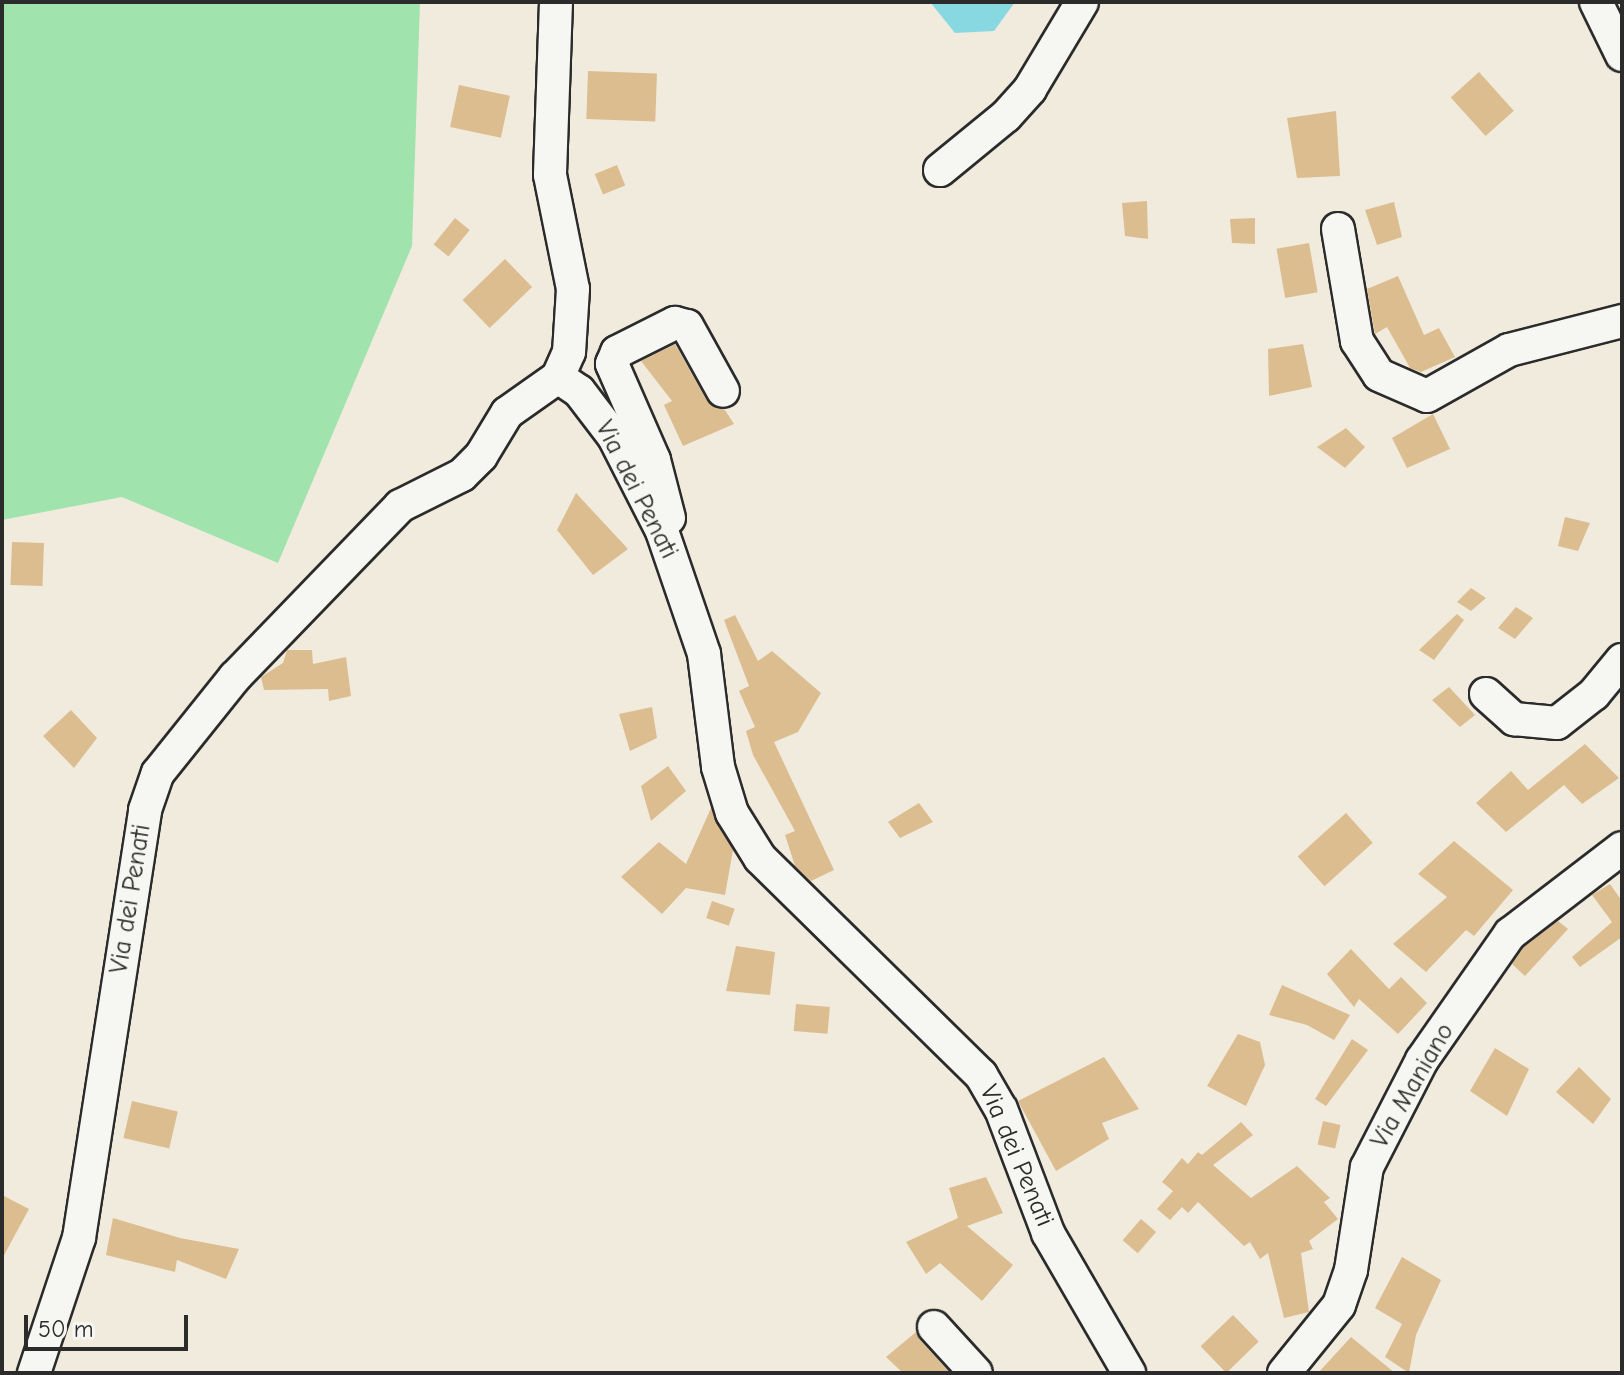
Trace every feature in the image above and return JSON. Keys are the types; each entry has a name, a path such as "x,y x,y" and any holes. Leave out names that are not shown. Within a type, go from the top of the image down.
{"street":[{"path":"556,2 550,175 573,289 569,352 558,377"},
{"path":"940,170 1006,116 1030,89 1082,2"},
{"path":"1596,2 1622,55"},
{"path":"1338,229 1357,341 1379,375 1427,396 1509,350 1622,321"},
{"path":"662,531 669,523 663,485 613,374 617,352 661,326 687,326 723,391"},
{"name":"Via dei Penati","path":"34,1373 79,1238 145,810 158,773 235,677 400,506 462,475 481,456 507,413 558,377 579,391 614,437 662,531 704,654 718,767 732,813 760,858 981,1075 1027,1171 1048,1233 1129,1373"},
{"path":"1486,694 1514,719 1557,723 1594,694 1622,660"},
{"name":"Via Maniano","path":"1284,1373 1339,1305 1351,1270 1367,1167 1422,1060 1510,934 1622,848"},
{"path":"934,1327 976,1373"}],"green space":[{"path":"2,2 420,2 412,246 278,563 122,497 2,520"}],"water":[{"path":"930,2 1015,2 994,31 955,33"}],"building":[{"path":"588,71 657,73 655,121 586,119"},
{"path":"1479,72 1514,111 1486,136 1451,97"},
{"path":"459,85 510,96 501,138 450,127"},
{"path":"1336,111 1340,176 1297,178 1287,118"},
{"path":"617,165 625,185 603,194 595,174"},
{"path":"1147,201 1148,239 1125,236 1122,203"},
{"path":"1394,202 1402,237 1377,245 1365,210"},
{"path":"455,218 470,230 448,256 434,244"},
{"path":"1255,218 1255,244 1232,243 1230,219"},
{"path":"1309,243 1318,292 1285,298 1277,249"},
{"path":"505,259 532,287 490,328 463,300"},
{"path":"1398,276 1424,335 1439,328 1455,357 1421,372 1410,368 1387,327 1375,334 1367,289"},
{"path":"675,344 707,401 725,410 734,424 683,446 664,405 672,401 641,361"},
{"path":"1303,344 1312,387 1269,396 1268,349"},
{"path":"1433,414 1450,449 1407,468 1392,438"},
{"path":"1346,428 1365,447 1345,468 1317,447"},
{"path":"576,493 628,549 593,575 557,530"},
{"path":"1565,517 1590,523 1578,551 1558,546"},
{"path":"12,542 44,543 42,586 10,585"},
{"path":"1471,588 1486,598 1471,611 1457,602"},
{"path":"1516,607 1533,618 1515,639 1498,628"},
{"path":"1457,614 1464,620 1434,660 1419,650"},
{"path":"735,615 758,661 772,651 821,693 798,732 774,742 834,870 811,881 795,866 785,835 795,831 753,755 746,731 755,727 739,691 749,686 724,620"},
{"path":"287,650 312,650 313,664 346,657 351,696 329,701 328,689 264,690 261,677 283,663"},
{"path":"1449,687 1475,715 1460,727 1432,700"},
{"path":"652,707 657,738 630,751 619,714"},
{"path":"71,710 97,738 74,768 43,736"},
{"path":"1585,744 1619,778 1582,804 1564,785 1506,832 1476,803 1511,771 1528,790"},
{"path":"668,766 686,791 651,821 641,786"},
{"path":"919,803 933,822 900,838 888,822"},
{"path":"711,808 733,850 725,895 686,888 662,914 621,877 659,842 686,864"},
{"path":"1346,813 1373,843 1324,886 1298,856"},
{"path":"1454,841 1513,890 1474,936 1466,930 1426,972 1393,944 1447,897 1418,874"},
{"path":"1610,884 1622,901 1622,937 1580,967 1572,957 1612,922 1592,895"},
{"path":"712,901 735,909 729,926 706,918"},
{"path":"1558,921 1568,929 1525,976 1512,964 1524,947"},
{"path":"736,946 775,952 770,995 726,991"},
{"path":"1351,949 1389,989 1401,977 1427,1003 1398,1034 1359,999 1354,1007 1327,974"},
{"path":"1282,985 1350,1015 1334,1040 1307,1025 1269,1015"},
{"path":"796,1004 830,1007 828,1034 794,1031"},
{"path":"1238,1034 1260,1042 1265,1065 1246,1106 1207,1086"},
{"path":"1352,1039 1368,1050 1326,1106 1315,1099"},
{"path":"1495,1048 1529,1069 1507,1116 1470,1091"},
{"path":"1104,1057 1139,1109 1102,1123 1109,1139 1056,1171 1018,1101"},
{"path":"1579,1067 1611,1099 1593,1124 1556,1092"},
{"path":"132,1101 178,1112 169,1149 123,1138"},
{"path":"1323,1121 1341,1125 1335,1148 1318,1144"},
{"path":"1241,1122 1253,1135 1213,1165 1251,1198 1297,1166 1330,1198 1324,1202 1338,1219 1309,1241 1313,1249 1301,1253 1309,1312 1284,1318 1268,1253 1260,1259 1250,1242 1244,1246 1198,1202 1188,1213 1182,1207 1170,1220 1157,1209 1173,1191 1162,1182 1182,1158 1188,1164 1198,1152 1202,1155"},
{"path":"986,1177 1003,1213 967,1226 1013,1265 982,1301 940,1263 926,1274 906,1242 958,1218 949,1188"},
{"path":"2,1195 29,1209 2,1259"},
{"path":"113,1218 180,1238 239,1249 226,1279 177,1260 175,1272 106,1255"},
{"path":"1141,1219 1156,1232 1138,1253 1123,1240"},
{"path":"1402,1257 1441,1280 1416,1335 1409,1373 1385,1357 1402,1324 1375,1308"},
{"path":"1233,1315 1259,1342 1226,1373 1201,1346"},
{"path":"916,1332 950,1373 903,1373 886,1357"},
{"path":"1351,1337 1395,1373 1318,1373"}]}
